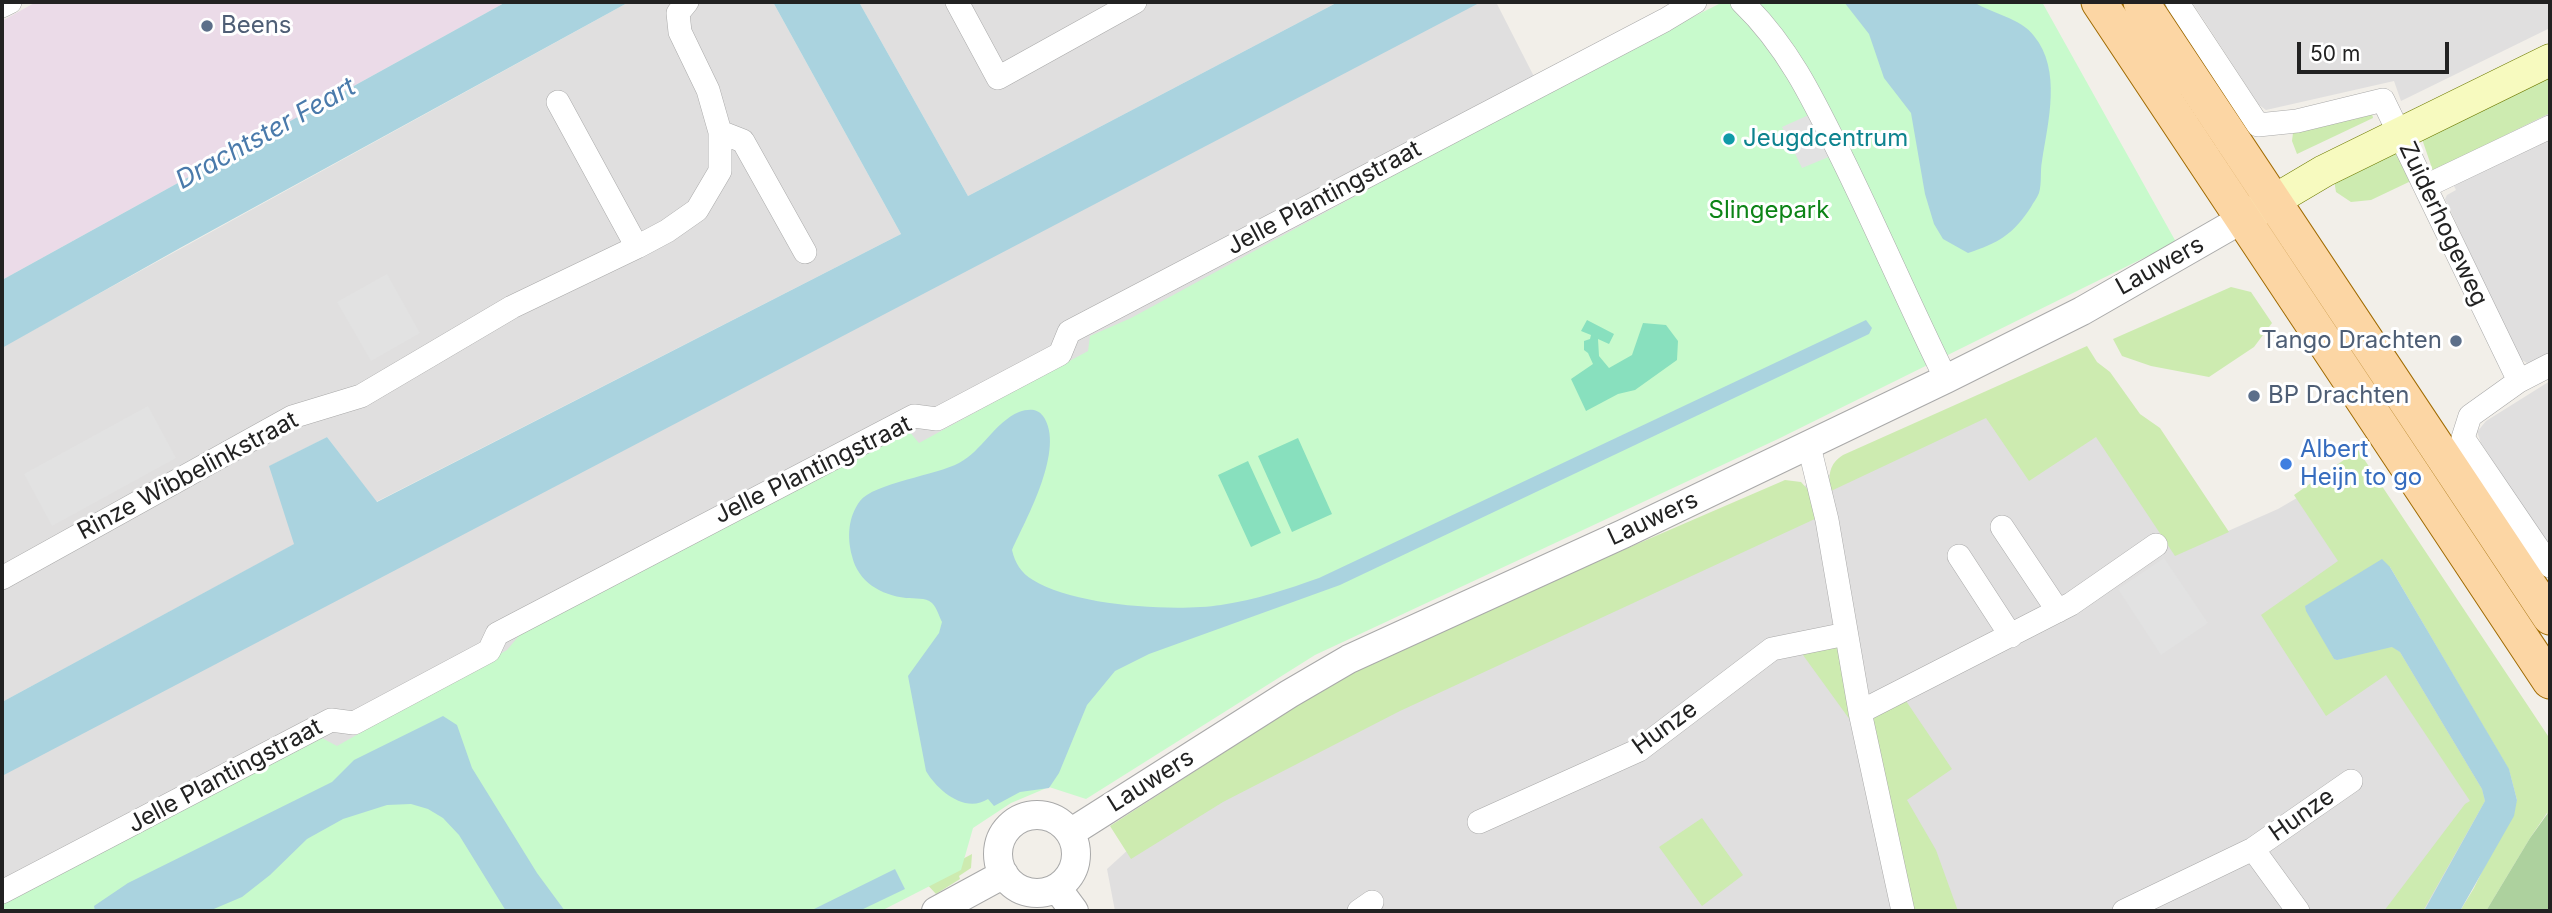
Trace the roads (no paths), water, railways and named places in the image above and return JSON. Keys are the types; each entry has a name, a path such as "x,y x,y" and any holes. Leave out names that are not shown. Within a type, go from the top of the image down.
{"main road":[{"path":"2099,2 2258,210 2550,617"},
{"path":"2141,2 2248,159 2258,210 2366,407 2550,681"},
{"path":"2258,210 2324,172 2550,60"}],"street":[{"path":"2,6 10,2"},
{"name":"Rinze Wibbelinkstraat","path":"2,578 292,417 361,396 512,307 637,247 667,231 697,210 720,171 720,132 708,90 680,32 678,13 687,2"},
{"path":"957,2 998,78 1135,2"},
{"name":"Jelle Plantingstraat","path":"2,892 331,720 354,723 489,651 496,634 914,416 937,419 1060,354 1069,332 1695,2"},
{"path":"1742,2 1766,25 1785,51 1815,102 1946,379"},
{"name":"Zuiderhogeweg","path":"2177,2 2258,125 2297,121 2383,100 2519,381"},
{"path":"558,102 637,247"},
{"path":"2426,186 2550,127"},
{"path":"720,132 743,141 805,252"},
{"name":"Lauwers","path":"1070,833 1349,659 1623,534 1946,379 2082,311 2258,210"},
{"path":"2550,365 2519,381 2470,416 2463,438 2550,566"},
{"path":"1810,446 1827,520 1860,712 1903,911"},
{"path":"2002,527 2058,611"},
{"path":"1860,712 2058,611 2156,545"},
{"path":"1959,556 2011,636"},
{"name":"Hunze","path":"1479,822 1639,750 1772,649 1846,634"},
{"name":"Hunze","path":"2124,911 2253,849 2351,781"},
{"path":"1035,815 1049,817 1061,823 1070,833 1076,853 1075,862 1070,874 1057,888 1030,892 1013,884 1004,874 998,852 1004,832 1012,823 1035,815"},
{"name":"Hunze","path":"2253,849 2298,911"},
{"path":"936,911 1004,874"},
{"path":"1057,888 1074,911"}],"water":[{"path":"506,2 629,2 2,348 2,280"},
{"path":"773,2 859,2 968,196 1338,2 1481,2 2,776 2,702 294,544 269,466 327,437 377,502 901,234"},
{"path":"1844,2 1974,2 2014,20 2034,36 2048,64 2051,97 2040,189 2018,225 2004,237 1968,253 1943,239 1934,224 1925,194 1911,113 1884,78 1869,34"},
{"path":"1866,320 1872,328 1869,334 1340,585 1149,654 1115,671 1087,705 1059,773 1049,788 1020,792 994,806 988,799 970,804 944,792 926,771 908,676 939,633 942,622 929,601 888,594 865,580 852,556 849,542 851,520 856,507 867,495 892,484 959,463 975,451 1003,422 1019,412 1032,410 1043,416 1049,430 1050,446 1041,483 1012,550 1025,574 1051,589 1098,601 1178,608 1221,605 1259,597 1319,578"},
{"path":"2382,559 2390,567 2509,769 2517,800 2514,816 2460,911 2424,911 2485,801 2482,789 2400,652 2392,647 2334,659 2306,611 2305,606"},
{"path":"443,716 457,725 472,768 537,873 565,911 506,911 459,835 443,818 428,809 411,804 387,805 343,819 307,839 270,875 242,897 209,911 95,911 94,906 128,883 332,782 354,760"},
{"path":"895,869 905,889 859,911 810,911"}],"place":[{"name":"Beens","path":"207,26"},
{"name":"Jeugdcentrum","path":"1729,139"},
{"name":"Tango Drachten","path":"2456,341"},
{"name":"BP Drachten","path":"2254,396"},
{"name":"Albert Heijn to go","path":"2286,464"}],"water label":[{"name":"Drachtster Feart","path":"266,134"}],"park label":[{"name":"Slingepark","path":"1769,211"}]}
